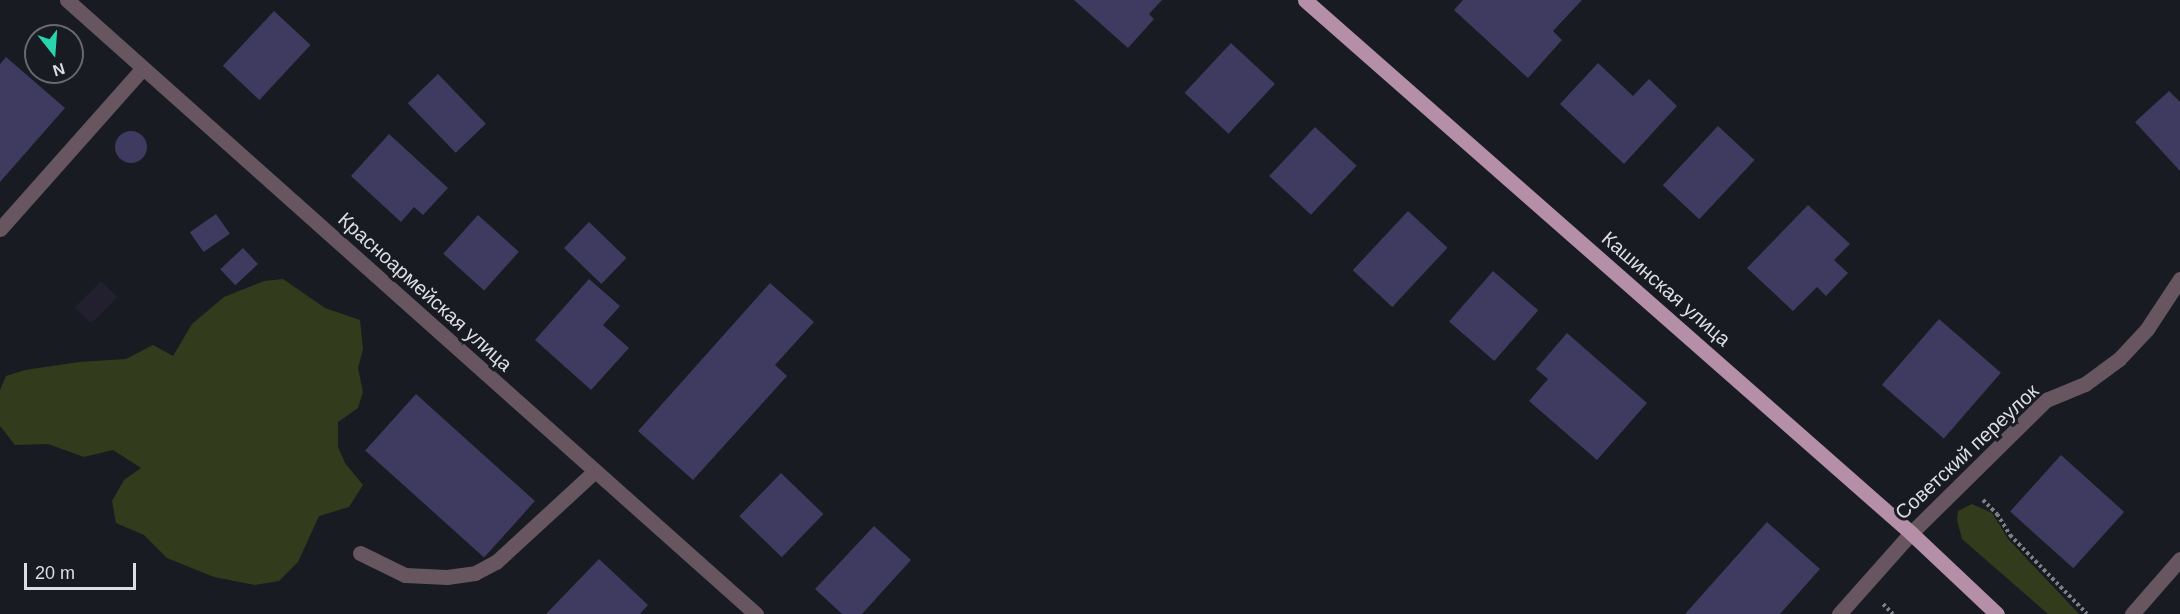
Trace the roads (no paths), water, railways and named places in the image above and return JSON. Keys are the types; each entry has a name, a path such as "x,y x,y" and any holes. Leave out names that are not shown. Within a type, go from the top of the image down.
{"main road":[{"name":"Кашинская улица","path":"1305,0 1911,533 1996,614"}],"street":[{"name":"Красноармейская улица","path":"67,0 756,614"},
{"path":"0,229 143,69"},
{"name":"Советский переулок","path":"1839,614 1911,533 2046,400 2085,384 2119,359 2147,329 2180,279"},
{"path":"360,554 405,575 447,577 474,573 496,562 595,471"},
{"path":"2132,614 2180,559"}]}
